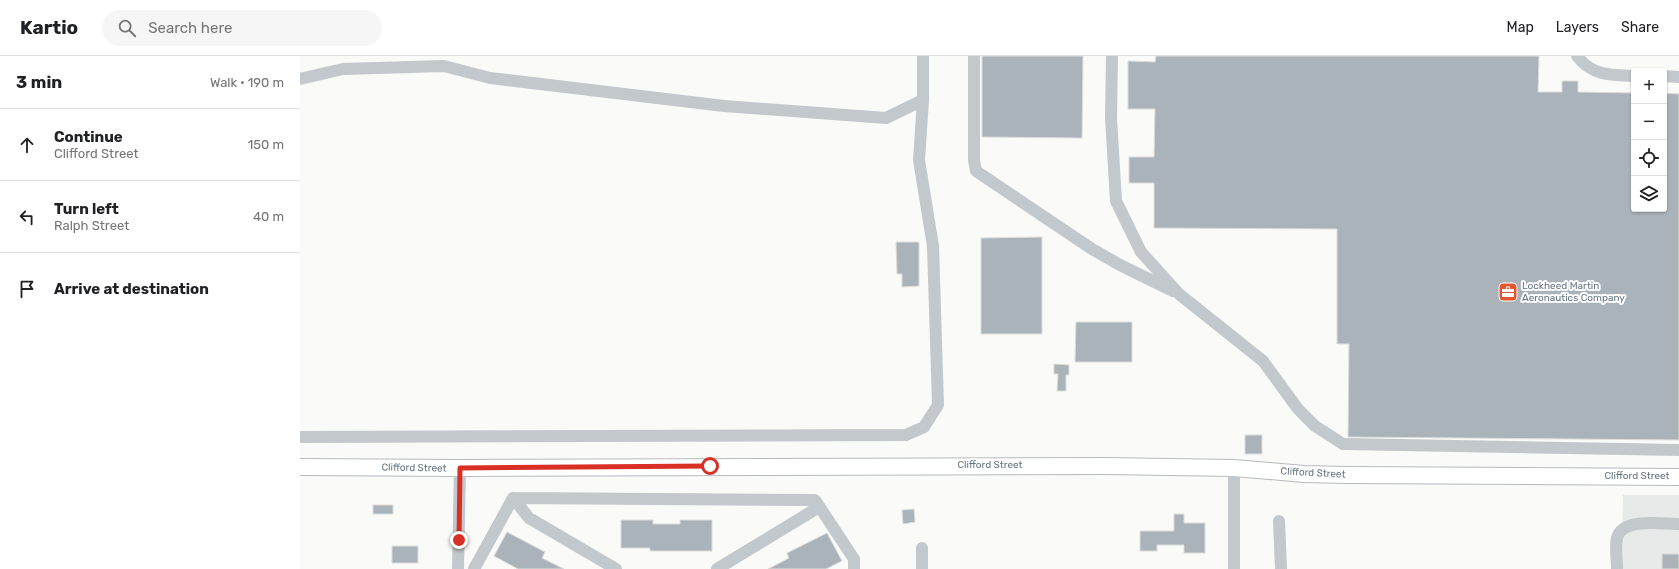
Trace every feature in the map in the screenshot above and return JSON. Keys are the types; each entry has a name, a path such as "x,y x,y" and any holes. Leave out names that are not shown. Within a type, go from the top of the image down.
{"main road":[{"name":"Clifford Street","path":"300,467 460,468 909,465 1106,466 1234,468 1304,474 1347,475 1679,477"}],"street":[{"path":"300,437 906,435 924,427 938,405 933,246 919,160 923,100 923,56"},
{"path":"974,56 974,160 976,171 1092,249 1120,265 1179,294"},
{"path":"1112,56 1111,118 1116,201 1141,252 1179,294 1263,361 1298,409 1315,426 1343,444 1679,450"},
{"path":"1577,56 1583,64 1606,75 1631,76"},
{"path":"300,79 343,69 444,66 490,78 724,106 886,118 923,100"},
{"path":"1667,76 1679,77"},
{"path":"458,569 460,468"},
{"path":"1234,468 1234,569"},
{"path":"513,498 814,500 854,559 854,569"},
{"path":"474,569 513,498"},
{"path":"513,498 529,518 616,569"},
{"path":"717,569 819,507"},
{"path":"1279,522 1281,569"},
{"path":"1617,569 1617,537 1625,527 1636,524 1679,524"},
{"path":"922,548 922,569"}],"shaded area":[{"path":"1623,495 1679,495 1679,569 1621,569"}],"building":[{"path":"982,56 1083,56 1082,138 982,137"},
{"name":"Lockheed Martin Aeronautics Company","path":"1156,56 1539,56 1538,92 1562,92 1562,81 1578,81 1578,92 1631,93 1631,212 1667,212 1667,93 1679,94 1679,440 1348,437 1349,344 1337,344 1337,229 1154,228 1154,183 1129,183 1129,157 1154,157 1155,109 1128,109 1128,61 1155,62"},
{"path":"1042,237 1042,334 981,334 981,238"},
{"path":"896,242 919,242 919,286 902,287 902,274 897,274"},
{"path":"1076,322 1132,322 1132,362 1075,362"},
{"path":"1054,364 1069,365 1069,375 1066,375 1066,391 1057,391 1058,374 1054,374"},
{"path":"1245,435 1262,435 1262,454 1245,454"},
{"path":"373,505 393,505 393,514 373,514"},
{"path":"914,509 915,522 903,524 902,510"},
{"path":"1174,514 1184,514 1184,523 1205,523 1205,553 1184,553 1184,545 1157,545 1157,551 1140,551 1140,531 1174,531"},
{"path":"621,520 653,520 653,524 680,524 680,520 712,520 712,551 650,551 650,548 621,548"},
{"path":"507,532 545,552 542,558 564,569 518,569 494,556"},
{"path":"827,533 842,561 826,569 768,569 789,558 787,553"},
{"path":"392,546 418,546 418,563 392,563"},
{"path":"1662,554 1679,554 1679,569 1662,569"}],"place":[{"name":"Lockheed Martin Aeronautics Company","path":"1508,292"}],"route":[{"path":"459,540 460,468 710,466"}]}
